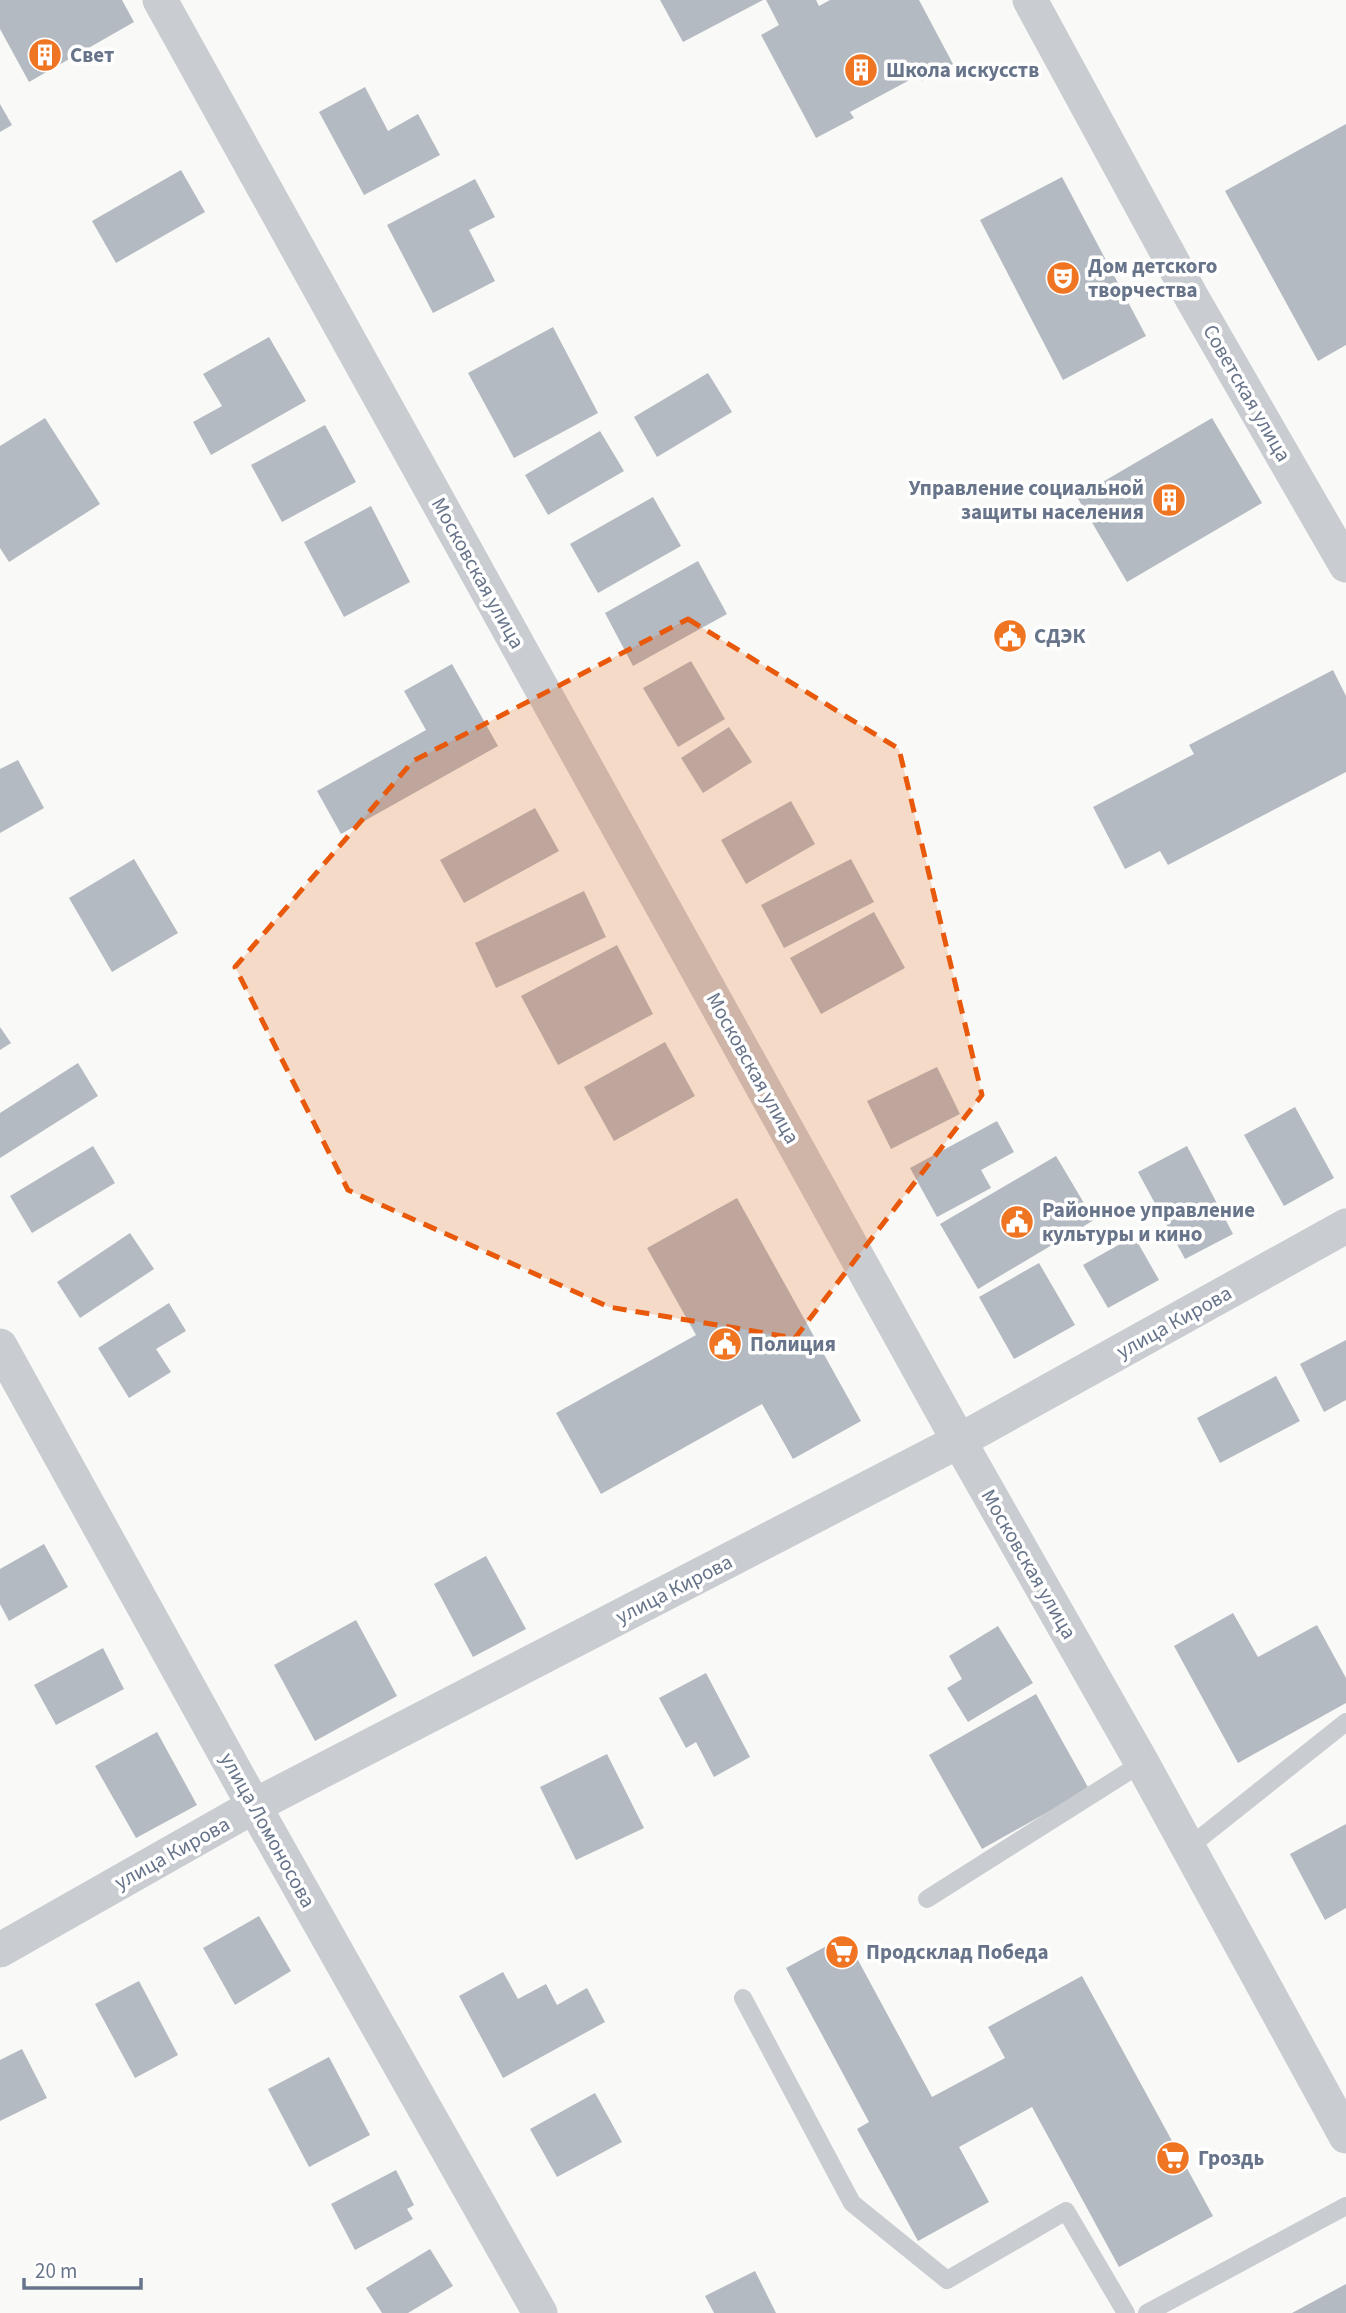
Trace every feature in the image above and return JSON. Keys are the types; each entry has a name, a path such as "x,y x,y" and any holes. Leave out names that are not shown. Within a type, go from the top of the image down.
{"street":[{"name":"Московская улица","path":"160,0 960,1441 1189,1847 1346,2136"},
{"name":"Советская улица","path":"1030,0 1192,298 1346,565"},
{"name":"улица Кирова","path":"0,1950 254,1806 960,1441 1346,1226"},
{"name":"улица Ломоносова","path":"0,1346 254,1806 540,2313"}],"lane":[{"path":"1189,1847 1346,1722"},
{"path":"927,1899 1142,1763"},
{"path":"743,1998 852,2203 947,2280 1066,2211 1126,2313"},
{"path":"1147,2313 1346,2206"}],"highlighted area":[{"path":"688,619 899,749 982,1095 795,1338 609,1307 348,1190 235,967 413,761"}],"building":[{"name":"Свет","path":"0,0 122,0 134,22 29,82 0,29"},
{"path":"660,0 763,0 683,42"},
{"name":"Школа искусств","path":"766,0 816,0 819,6 830,0 919,0 953,64 922,81 919,75 850,112 854,118 816,138 761,35 779,25"},
{"path":"365,87 388,131 418,114 440,155 364,195 319,112"},
{"path":"0,104 12,125 0,132"},
{"path":"1346,124 1346,345 1318,361 1225,191"},
{"path":"181,170 205,212 116,263 92,221"},
{"name":"Дом детского творчества","path":"1062,177 1146,336 1063,380 980,220"},
{"path":"475,179 495,217 469,230 495,281 433,313 387,225"},
{"path":"553,327 598,413 514,458 468,373"},
{"path":"269,337 306,401 211,455 193,422 222,406 203,374"},
{"path":"708,373 732,412 657,457 634,417"},
{"path":"45,418 100,504 9,562 0,548 0,446"},
{"name":"Управление социальной защиты населения","path":"1212,418 1262,503 1127,582 1077,497"},
{"path":"325,425 356,482 282,522 251,465"},
{"path":"600,431 624,471 548,515 525,475"},
{"path":"653,497 681,546 598,593 570,544"},
{"path":"371,506 410,582 344,617 304,542"},
{"path":"698,561 727,614 633,666 605,613"},
{"path":"691,661 725,719 678,747 643,688"},
{"path":"452,664 498,746 341,834 317,791 426,730 404,691"},
{"path":"1333,670 1346,696 1346,772 1168,865 1160,851 1125,869 1093,807 1194,754 1189,745"},
{"path":"729,727 752,762 703,793 681,758"},
{"path":"18,760 44,808 0,833 0,769"},
{"path":"791,801 815,844 746,884 721,840"},
{"path":"535,808 559,851 464,903 440,860"},
{"path":"134,859 178,933 112,972 69,898"},
{"path":"851,859 874,902 784,948 761,905"},
{"path":"584,891 606,937 496,988 475,943"},
{"path":"874,912 905,968 821,1014 790,958"},
{"path":"617,945 653,1014 558,1065 521,996"},
{"path":"0,1027 11,1043 0,1050"},
{"path":"665,1042 695,1096 614,1141 584,1087"},
{"path":"78,1063 98,1096 0,1158 0,1113"},
{"path":"937,1067 960,1114 891,1149 867,1101"},
{"path":"1295,1107 1334,1178 1284,1206 1244,1135"},
{"path":"997,1121 1014,1152 981,1170 991,1188 937,1217 910,1168"},
{"path":"93,1146 115,1183 32,1233 10,1196"},
{"path":"1187,1146 1233,1234 1185,1259 1138,1172"},
{"name":"Районное управление культуры и кино","path":"1056,1156 1094,1220 978,1289 940,1224"},
{"path":"737,1198 861,1421 793,1459 762,1404 601,1494 556,1413 696,1335 647,1248"},
{"path":"130,1233 154,1269 80,1318 57,1282"},
{"path":"1134,1236 1159,1280 1108,1308 1083,1265"},
{"path":"1039,1263 1075,1325 1014,1359 979,1297"},
{"path":"169,1303 186,1331 156,1349 171,1372 129,1398 98,1348"},
{"path":"1346,1340 1346,1400 1324,1412 1300,1364"},
{"path":"1276,1376 1300,1421 1220,1463 1197,1418"},
{"path":"44,1544 68,1587 9,1621 0,1604 0,1569"},
{"path":"486,1556 526,1629 473,1657 434,1584"},
{"path":"1233,1613 1258,1657 1317,1625 1346,1678 1346,1703 1238,1763 1174,1646"},
{"path":"356,1620 397,1696 315,1741 274,1665"},
{"path":"998,1626 1033,1683 968,1722 947,1688 962,1679 949,1656"},
{"path":"103,1648 124,1689 56,1725 34,1685"},
{"path":"706,1673 750,1757 714,1777 696,1742 686,1748 659,1698"},
{"path":"1036,1694 1089,1789 982,1849 929,1755"},
{"path":"157,1732 197,1805 136,1838 95,1766"},
{"path":"607,1754 644,1828 576,1860 540,1787"},
{"path":"1346,1824 1346,1908 1325,1920 1290,1854"},
{"path":"259,1916 291,1971 235,2005 203,1948"},
{"path":"845,1936 932,2097 1005,2058 988,2027 1082,1976 1213,2216 1119,2267 1032,2107 959,2147 989,2202 918,2241 857,2129 869,2122 786,1968"},
{"path":"503,1972 518,1999 546,1984 557,2005 587,1988 605,2022 503,2078 459,1996"},
{"path":"139,1981 178,2055 135,2078 95,2004"},
{"path":"22,2049 47,2098 0,2121 0,2060"},
{"path":"329,2057 370,2135 309,2167 268,2089"},
{"path":"595,2093 622,2142 557,2177 530,2129"},
{"path":"396,2170 414,2205 407,2209 413,2219 355,2250 331,2204"},
{"path":"430,2249 453,2286 408,2313 382,2313 366,2288"},
{"path":"755,2271 776,2313 714,2313 705,2296"},
{"path":"1346,2284 1346,2313 1292,2313"}],"place":[{"name":"Свет","path":"45,55"},
{"name":"Школа искусств","path":"861,70"},
{"name":"Дом детского творчества","path":"1063,278"},
{"name":"Управление социальной защиты населения","path":"1169,500"},
{"name":"СДЭК","path":"1010,636"},
{"name":"Районное управление культуры и кино","path":"1017,1222"},
{"name":"Полиция","path":"725,1344"},
{"name":"Продсклад Победа","path":"842,1952"},
{"name":"Гроздь","path":"1173,2158"}]}
